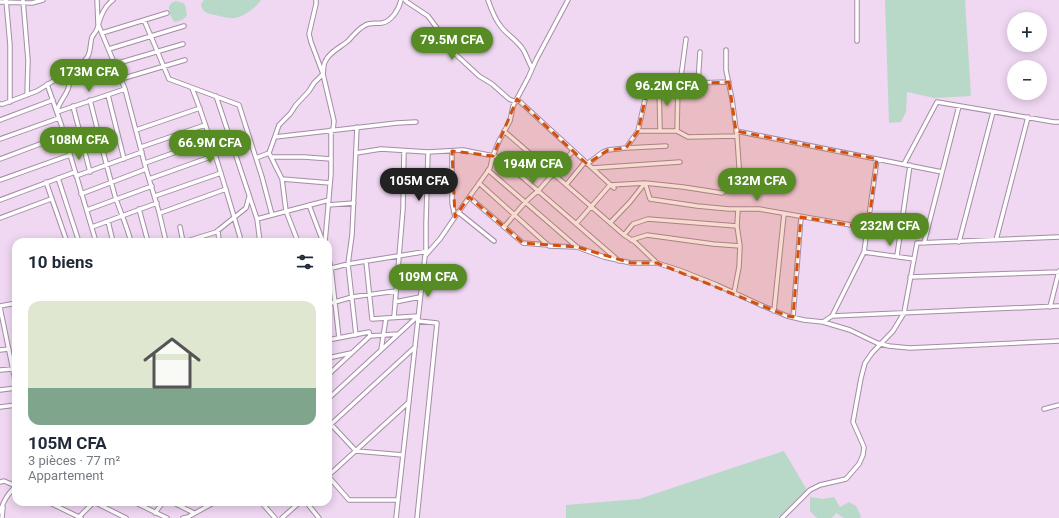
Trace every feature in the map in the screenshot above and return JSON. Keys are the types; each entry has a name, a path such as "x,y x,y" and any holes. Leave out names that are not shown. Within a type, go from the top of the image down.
{"street":[{"path":"0,2 23,1 32,3 43,0"},
{"path":"97,0 98,24 125,89 146,169 160,213 165,238"},
{"path":"57,112 59,104 68,89 71,74 85,61 88,56 91,49 92,37 96,31 104,10 113,0"},
{"path":"316,0 310,34 311,42 323,74 334,121 332,130 329,200 324,238"},
{"path":"296,238 286,211 282,179 269,153 280,125 323,74 325,61 332,52 347,42 363,26 387,21 393,16 400,5 401,0"},
{"path":"405,0 428,16 452,50 479,76 492,84 509,99 516,100 614,188"},
{"path":"488,0 502,28 524,51 532,68"},
{"path":"396,518 425,256 440,239 488,170 498,141 510,121 513,106 568,0"},
{"path":"857,0 857,41"},
{"path":"6,1 10,46 10,102"},
{"path":"23,1 28,60 27,95"},
{"path":"102,33 168,13"},
{"path":"144,20 169,79 239,105 272,215"},
{"path":"109,48 184,26"},
{"path":"677,131 679,84 686,39"},
{"path":"115,64 183,44"},
{"path":"576,224 610,185 645,183 722,193 740,181 737,136 726,70 726,50"},
{"path":"698,83 700,52"},
{"path":"121,79 185,60"},
{"path":"0,104 37,92 55,80 71,74"},
{"path":"626,148 638,131 648,86 659,84 728,82"},
{"path":"48,84 95,238"},
{"path":"659,84 660,130"},
{"path":"192,88 216,155 240,237"},
{"path":"57,112 125,89"},
{"path":"108,95 124,159"},
{"path":"216,96 257,218 260,238"},
{"path":"0,120 53,100"},
{"path":"90,100 106,166 130,238"},
{"path":"904,164 937,102 1059,122"},
{"path":"73,106 90,172"},
{"path":"924,243 959,106"},
{"path":"136,130 200,108"},
{"path":"959,242 993,112"},
{"path":"0,139 59,118"},
{"path":"996,240 1028,118"},
{"path":"275,137 397,122 416,122"},
{"path":"140,147 205,125"},
{"path":"356,335 348,264 352,234 357,127"},
{"path":"504,131 657,263"},
{"path":"638,131 677,131 688,138 737,136"},
{"path":"736,131 942,172"},
{"path":"0,159 64,135"},
{"path":"145,163 210,140"},
{"path":"566,185 586,163 608,150 666,146"},
{"path":"356,153 381,149 428,152 463,150 499,157 619,260"},
{"path":"394,317 403,209 404,151"},
{"path":"452,151 452,203 455,217"},
{"path":"504,227 554,174 573,151"},
{"path":"76,176 142,152"},
{"path":"428,152 426,223 428,251"},
{"path":"256,158 269,153"},
{"path":"0,180 70,155"},
{"path":"149,179 216,155"},
{"path":"271,157 331,159"},
{"path":"823,322 832,316 864,252 877,159"},
{"path":"592,168 680,162"},
{"path":"897,256 910,165"},
{"path":"82,194 146,169"},
{"path":"488,170 577,247"},
{"path":"0,200 75,172"},
{"path":"155,196 221,172"},
{"path":"58,178 78,238"},
{"path":"282,179 330,183"},
{"path":"46,182 66,238"},
{"path":"479,183 549,246"},
{"path":"645,183 650,199 697,206 759,209 868,228"},
{"path":"610,223 630,202 645,183"},
{"path":"86,210 152,186"},
{"path":"160,213 226,189"},
{"path":"198,237 216,232 234,216 241,213 246,208 250,196"},
{"path":"469,197 523,243 577,247 604,257 631,263 657,263 679,270 774,311 804,320 823,322 850,330 889,346 910,348 1059,341"},
{"path":"0,218 52,198"},
{"path":"257,218 329,200"},
{"path":"92,227 157,203"},
{"path":"328,205 354,203"},
{"path":"309,205 322,238"},
{"path":"140,209 147,238"},
{"path":"734,293 739,268 740,246 737,226 738,209"},
{"path":"458,212 494,241"},
{"path":"774,311 784,214"},
{"path":"793,317 801,216"},
{"path":"624,235 632,224 648,219 737,226"},
{"path":"108,221 113,238"},
{"path":"180,227 183,238"},
{"path":"218,230 219,238"},
{"path":"631,240 647,235 740,246"},
{"path":"782,518 810,490 820,485 846,479 859,464 863,455 864,447 853,422 861,378 865,363 872,353 893,331 904,313 916,243 1059,238"},
{"path":"332,268 428,251"},
{"path":"864,252 914,258"},
{"path":"366,261 372,318 418,316"},
{"path":"910,277 1059,272 1050,307"},
{"path":"332,282 339,338"},
{"path":"332,303 352,297 396,291"},
{"path":"395,302 420,297"},
{"path":"12,304 0,307 2,325 12,364"},
{"path":"832,316 1059,306"},
{"path":"332,395 418,316"},
{"path":"381,350 386,318"},
{"path":"417,518 436,323 418,321"},
{"path":"332,339 369,332 370,336"},
{"path":"332,371 370,336 398,334"},
{"path":"332,424 415,347"},
{"path":"0,350 9,349"},
{"path":"332,357 352,352"},
{"path":"0,370 12,369"},
{"path":"0,390 12,387"},
{"path":"332,472 409,402"},
{"path":"0,407 12,406"},
{"path":"1044,409 1059,406"},
{"path":"332,428 356,451 403,455"},
{"path":"0,482 4,481 12,484"},
{"path":"332,481 349,500 398,500"},
{"path":"0,512 4,500 12,491"},
{"path":"2,518 4,500"},
{"path":"56,506 80,518 90,506"},
{"path":"102,506 126,518"},
{"path":"142,506 166,518"},
{"path":"155,512 160,506"},
{"path":"179,506 193,514 195,518"},
{"path":"183,518 206,506"},
{"path":"264,506 275,518"},
{"path":"282,518 296,506"},
{"path":"309,506 319,518"}],"highlighted area":[{"path":"729,82 736,131 877,159 868,228 801,217 793,317 787,316 657,263 631,263 577,247 523,243 469,197 455,217 452,151 493,156 517,99 587,164 608,150 626,148 638,131 648,86"}],"green space":[{"path":"204,0 261,0 246,14 232,18 205,12 201,4"},
{"path":"885,0 965,0 971,96 934,98 907,92 906,112 901,122 889,123"},
{"path":"176,1 185,5 187,15 180,21 174,22 169,7"},
{"path":"784,451 807,490 778,518 566,518 566,505 639,499"},
{"path":"810,497 823,499 834,497 840,507 849,502 856,506 861,516 860,518 844,518 836,513 832,518 817,518 810,511"}]}
